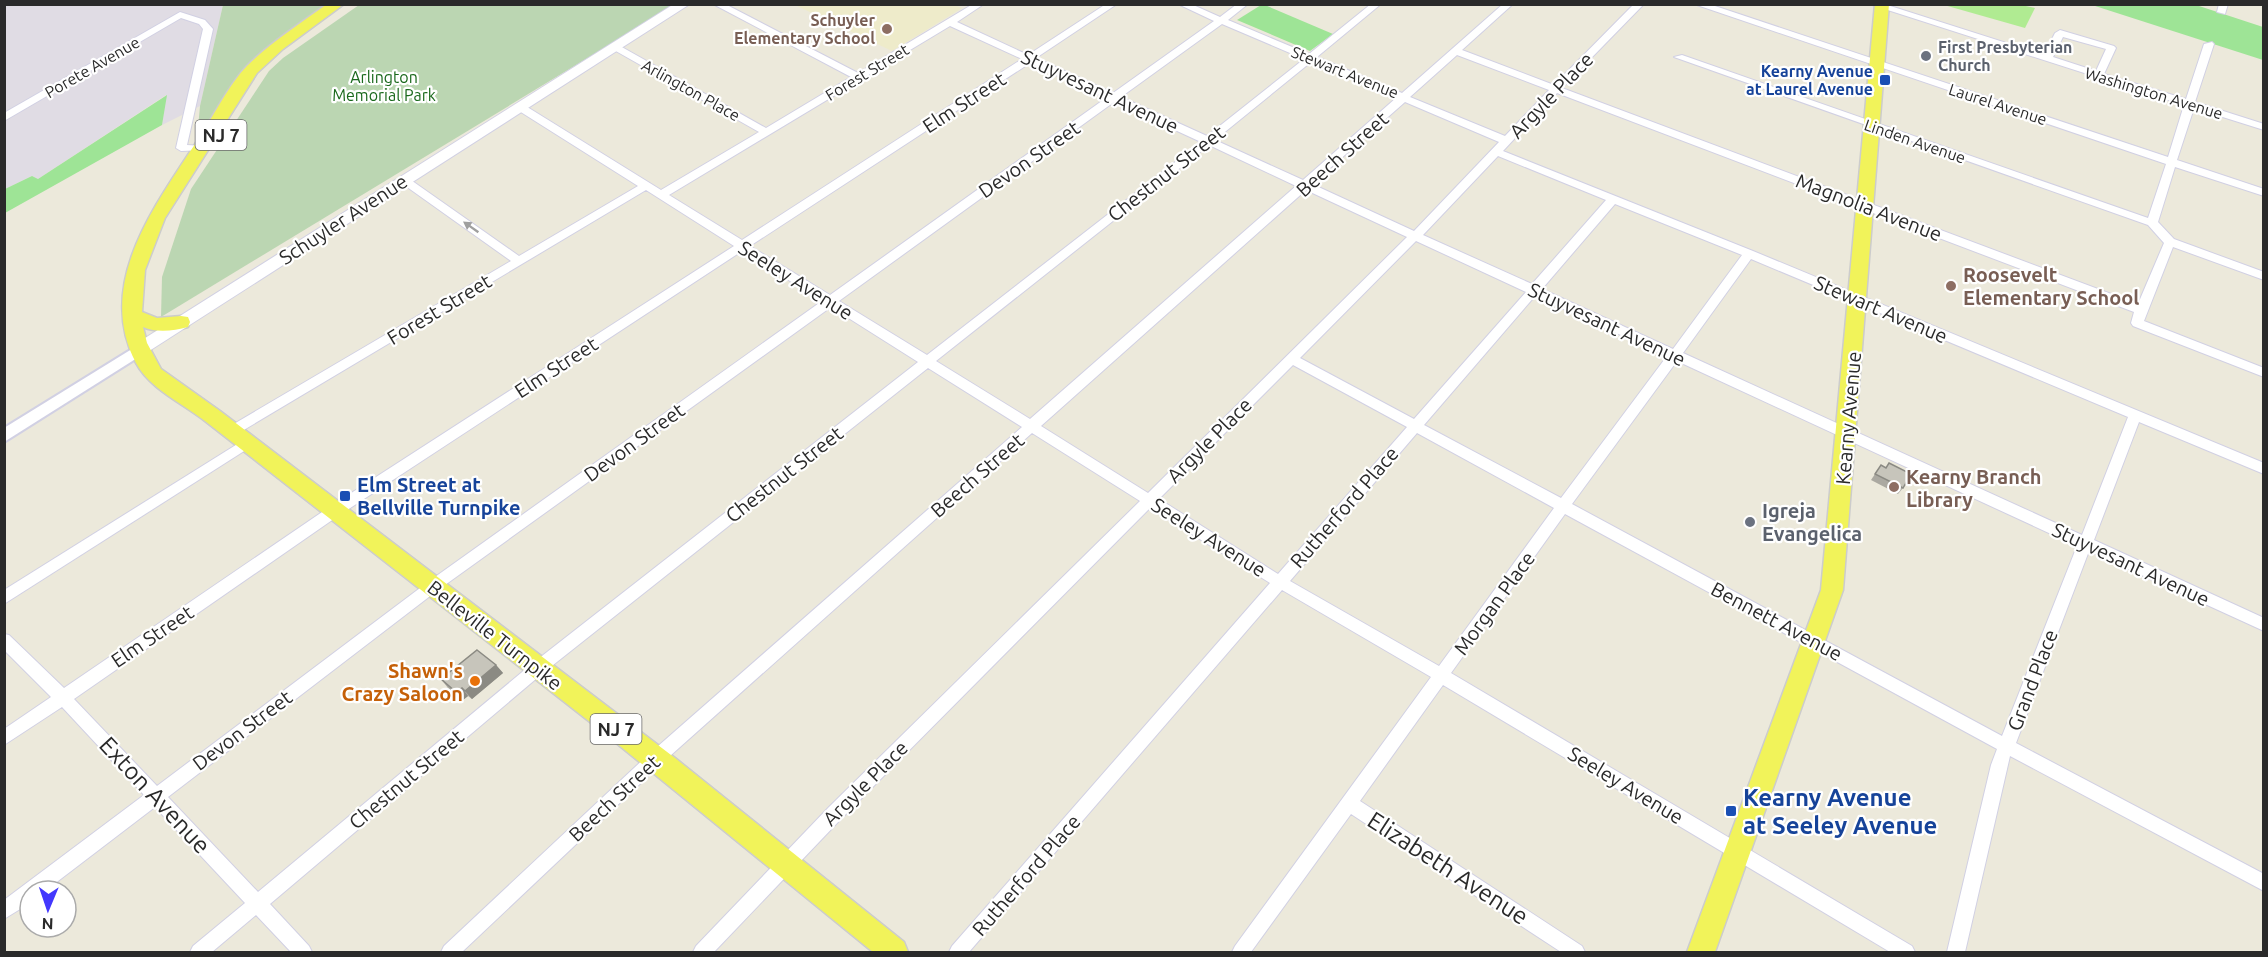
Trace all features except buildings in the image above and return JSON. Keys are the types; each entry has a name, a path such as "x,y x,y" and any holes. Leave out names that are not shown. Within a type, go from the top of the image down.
{"main road":[{"name":"Belleville Turnpike","path":"337,4 278,46 251,70 146,238 137,264 132,307 140,349 145,362 158,378 239,437 655,759 894,952"},
{"name":"NJ 7","path":"132,307 152,248 164,226 264,69 351,4"},
{"name":"Schuyler Avenue","path":"140,349 684,4"},
{"name":"Kearny Avenue","path":"1701,952 1739,853 1832,590 1866,205 1879,5"},
{"path":"132,307 155,326 182,322"}],"street":[{"path":"717,4 858,77"},
{"name":"Forest Street","path":"660,196 980,4"},
{"name":"Elm Street","path":"4,738 333,512 1113,4"},
{"name":"Stewart Avenue","path":"1182,4 1507,141"},
{"name":"Devon Street","path":"46,879 433,586 1244,4"},
{"name":"Chestnut Street","path":"198,952 538,668 1208,141 1377,4"},
{"name":"Beech Street","path":"450,952 655,759 1306,186 1509,4"},
{"name":"Argyle Place","path":"702,952 786,863 1290,358 1415,236 1612,30 1640,4"},
{"name":"Laurel Avenue","path":"1698,4 2264,192"},
{"name":"Washington Avenue","path":"1879,5 2264,127"},
{"name":"Porete Avenue","path":"4,118 180,15 202,22 207,25 208,29 181,148 201,147"},
{"name":"Stuyvesant Avenue","path":"951,23 2264,625"},
{"path":"2047,59 2060,33 2111,48 2099,75"},
{"path":"2209,44 2152,224 2169,242 2264,276"},
{"name":"Arlington Place","path":"617,48 766,132"},
{"name":"Magnolia Avenue","path":"1455,51 2141,310"},
{"name":"Linden Avenue","path":"1678,57 2152,224"},
{"name":"Seeley Avenue","path":"520,107 1280,582 1906,952"},
{"name":"Stewart Avenue","path":"1497,152 1749,254 2264,469"},
{"path":"404,180 519,261"},
{"name":"Forest Street","path":"4,598 239,437 519,261 645,186"},
{"name":"Rutherford Place","path":"958,952 1613,199"},
{"path":"2169,242 2137,323 2264,373"},
{"name":"Morgan Place","path":"1247,950 1564,505 1749,254"},
{"name":"Schuyler Avenue","path":"4,436 140,349"},
{"name":"Bennett Avenue","path":"1290,358 2006,746 2264,883"},
{"name":"Grand Place","path":"1956,952 1999,765 2134,416"},
{"name":"Exton Avenue","path":"4,640 63,698 303,952"},
{"name":"Elizabeth Avenue","path":"1350,804 1576,952"},
{"name":"Devon Street","path":"4,911 18,900"}],"shaded area":[{"path":"5,5 223,5 200,106 162,125 166,95 38,179 32,176 5,189"},
{"name":"Schuyler Elementary School","path":"795,5 955,5 962,8 892,51"}],"green space":[{"name":"Arlington Memorial Park","path":"223,5 334,5 252,63 208,128 198,128 200,106"},
{"name":"Arlington Memorial Park","path":"359,5 675,5 161,317 162,277 191,189 269,71 283,58"},
{"path":"1261,5 1333,34 1310,51 1237,20"},
{"path":"1944,5 2021,5 2035,8 2025,28"},
{"path":"2092,5 2196,5 2263,27 2263,60"},
{"path":"167,95 162,125 5,213 5,189 32,176 38,179"}],"place":[{"name":"Schuyler Elementary School","path":"887,29"},
{"name":"First Presbyterian Church","path":"1926,56"},
{"name":"Kearny Avenue at Laurel Avenue","path":"1885,80"},
{"name":"Roosevelt Elementary School","path":"1951,286"},
{"name":"Kearny Branch Library","path":"1894,487"},
{"name":"Elm Street at Bellville Turnpike","path":"345,496"},
{"name":"Igreja Evangelica","path":"1750,522"},
{"name":"Shawn's Crazy Saloon","path":"475,681"},
{"name":"Kearny Avenue at Seeley Avenue","path":"1731,811"}]}
